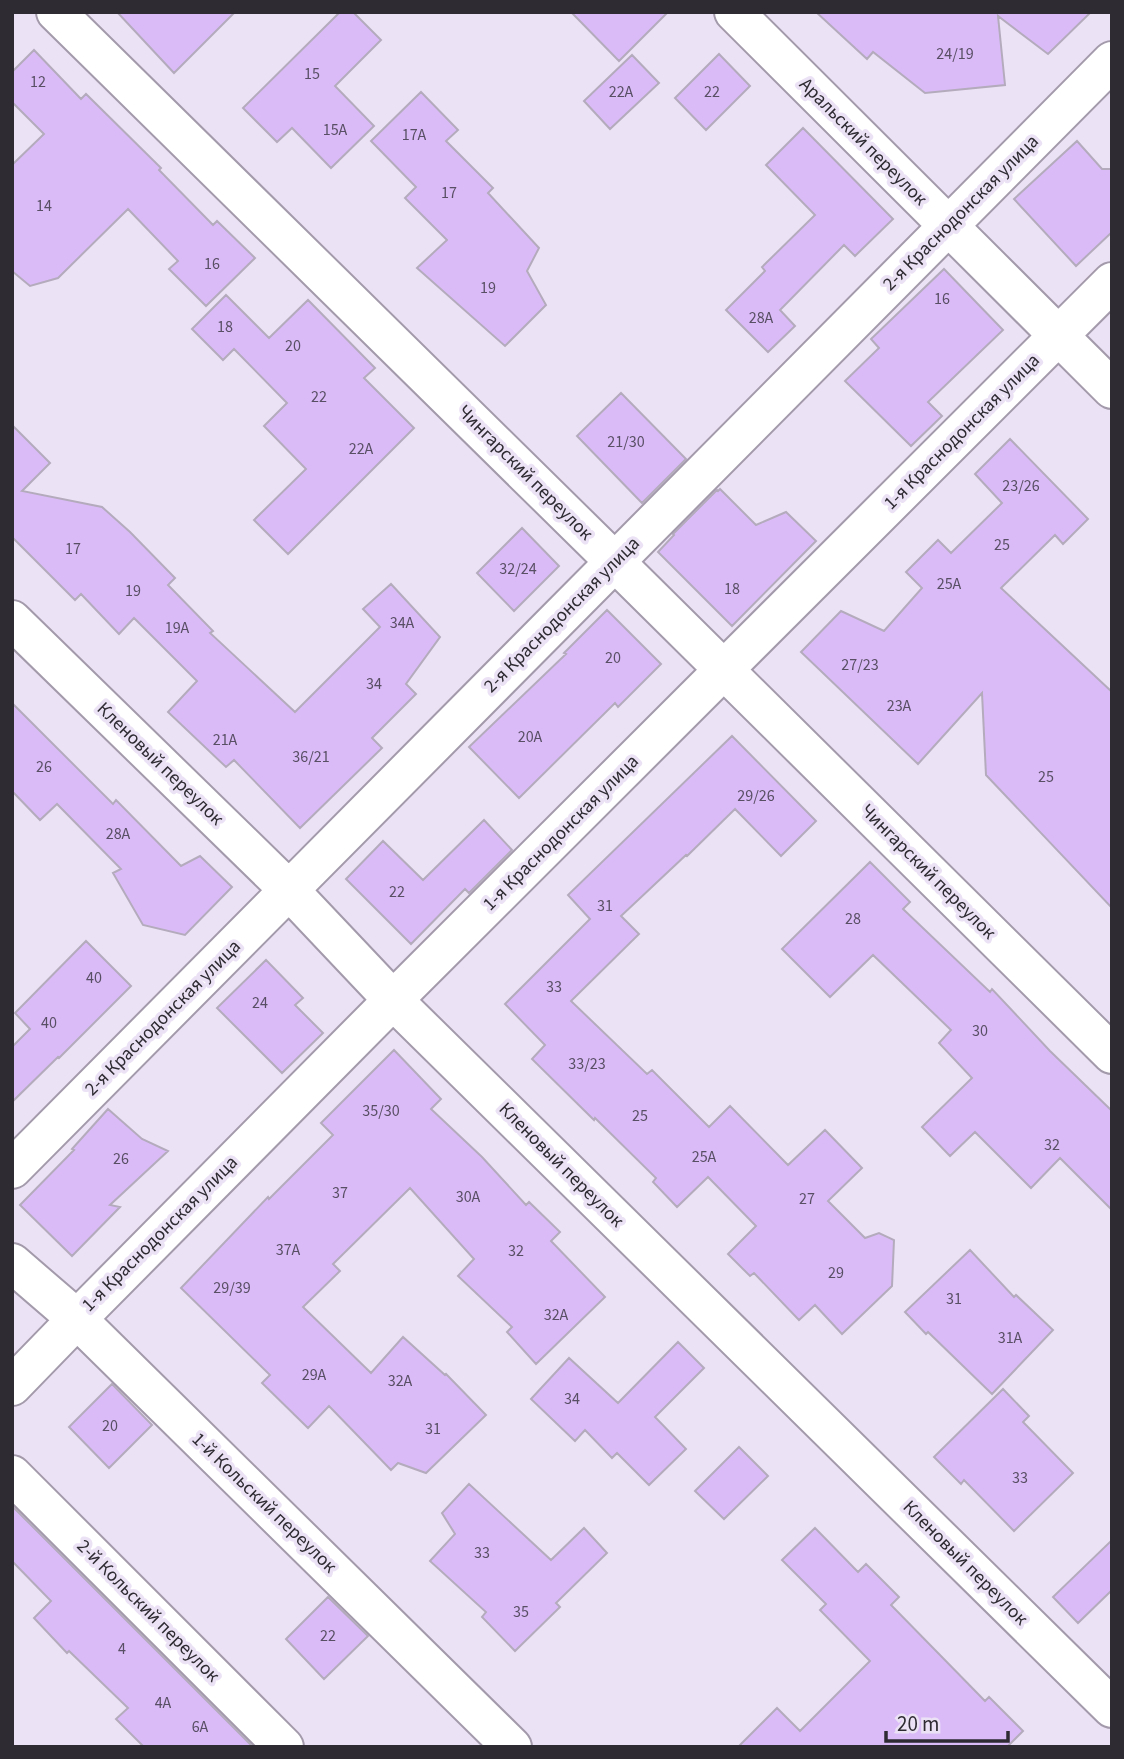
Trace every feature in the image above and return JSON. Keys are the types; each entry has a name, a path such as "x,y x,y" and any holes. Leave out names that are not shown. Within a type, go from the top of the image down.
{"street":[{"name":"Чингарский переулок","path":"56,12 1112,1055"},
{"name":"Аральский переулок","path":"734,12 1112,389"},
{"name":"2-я Краснодонская улица","path":"12,1169 1112,61"},
{"name":"1-я Краснодонская улица","path":"12,1386 393,1000 1112,282"},
{"name":"Кленовый переулок","path":"12,620 289,890 393,1000 1112,1708"},
{"name":"1-й Кольский переулок","path":"12,1263 77,1319 512,1747"},
{"name":"2-й Кольский переулок","path":"12,1475 284,1747"}],"building":[{"path":"117,12 235,12 174,73"},
{"path":"340,12 353,12 381,40 335,86 374,126 331,168 292,128 277,142 243,108"},
{"path":"571,12 668,12 619,61"},
{"path":"816,12 1091,12 1048,54 998,16 1005,85 925,93 873,52 867,59"},
{"path":"34,50 81,99 86,94 161,168 159,170 213,225 217,221 255,258 206,306 169,269 178,261 128,209 58,278 30,286 12,271 12,165 44,134 12,102 12,72"},
{"path":"719,54 750,86 706,130 675,98"},
{"path":"632,55 659,83 610,129 584,101"},
{"path":"421,92 458,130 446,141 493,188 488,193 539,248 527,271 546,305 505,346 417,268 447,240 405,198 416,187 371,141"},
{"path":"803,128 893,219 855,256 844,245 780,310 795,326 768,352 726,310 765,271 762,267 815,215 766,165"},
{"path":"1077,141 1102,169 1112,169 1112,232 1076,266 1014,199"},
{"path":"944,269 1003,330 928,402 942,416 911,446 845,381 879,348 871,339"},
{"path":"226,295 269,338 308,300 375,368 364,378 414,428 288,554 254,520 306,469 264,426 287,403 234,349 223,360 192,329"},
{"path":"621,393 686,459 642,503 577,436"},
{"path":"12,425 50,463 22,491 102,507 175,578 168,585 213,631 210,633 295,712 380,627 363,609 391,584 440,637 406,684 416,694 372,738 382,748 300,828 234,760 226,767 168,712 197,681 134,618 119,634 81,594 75,600 12,537"},
{"path":"1010,439 1088,519 1063,544 1055,535 1001,588 1112,692 1112,908 986,775 982,693 918,764 801,652 841,611 884,631 922,588 906,572 938,540 951,553 1002,503 975,474"},
{"path":"720,489 756,525 786,512 816,541 732,626 658,552"},
{"path":"522,528 559,566 514,611 477,573"},
{"path":"607,610 661,664 618,707 615,703 519,798 469,747 566,654 564,653"},
{"path":"12,703 113,804 116,800 181,866 200,856 232,887 185,935 143,925 113,873 121,869 57,804 40,820 12,791"},
{"path":"732,736 816,821 781,856 735,809 621,916 639,934 571,1001 647,1074 652,1070 709,1127 730,1106 788,1165 825,1130 862,1168 828,1201 865,1238 879,1233 894,1240 892,1286 842,1334 815,1305 799,1320 754,1273 750,1276 728,1254 756,1226 708,1177 677,1207 653,1182 656,1178 532,1059 545,1045 505,1004 590,919 568,895"},
{"path":"484,820 512,850 469,893 465,889 411,944 346,879 383,841 423,880"},
{"path":"870,862 910,902 903,909 990,992 992,989 1050,1051 1112,1111 1112,1210 1060,1158 1031,1188 975,1132 950,1156 922,1127 972,1078 939,1043 951,1030 873,955 830,997 782,949"},
{"path":"86,941 131,986 12,1102 12,1047 30,1029 15,1013"},
{"path":"266,960 303,998 295,1005 323,1033 282,1073 217,1008"},
{"path":"394,1050 441,1099 431,1109 482,1157 526,1205 529,1202 560,1232 551,1241 605,1297 536,1364 507,1332 512,1327 458,1276 474,1259 410,1188 333,1264 340,1271 303,1307 371,1373 403,1337 446,1374 486,1415 426,1473 398,1463 391,1470 329,1406 308,1428 262,1383 270,1375 181,1288 268,1197 269,1199 333,1135 321,1123"},
{"path":"108,1109 142,1139 168,1151 110,1205 120,1207 72,1256 20,1205 74,1150 72,1149"},
{"path":"970,1250 1014,1297 1016,1295 1053,1330 992,1394 905,1312"},
{"path":"678,1342 704,1368 655,1417 686,1449 649,1485 617,1453 612,1458 585,1430 575,1441 531,1399 569,1358 618,1403"},
{"path":"112,1384 152,1425 109,1468 69,1427"},
{"path":"1003,1389 1029,1416 1023,1422 1073,1473 1014,1531 964,1480 961,1484 934,1457"},
{"path":"739,1447 768,1476 724,1519 695,1491"},
{"path":"469,1484 551,1560 584,1528 607,1553 556,1603 560,1607 515,1651 482,1617 486,1612 430,1561 455,1534 442,1513"},
{"path":"12,1506 253,1747 144,1747 116,1719 128,1708 69,1651 67,1653 34,1618 51,1601 12,1561"},
{"path":"815,1528 858,1572 866,1564 899,1597 891,1605 985,1701 989,1697 1023,1731 1007,1747 738,1747 777,1708 800,1731 870,1661 820,1610 826,1604 782,1560"},
{"path":"1112,1540 1112,1590 1078,1623 1053,1597"},
{"path":"328,1597 368,1636 324,1679 286,1639"}]}
